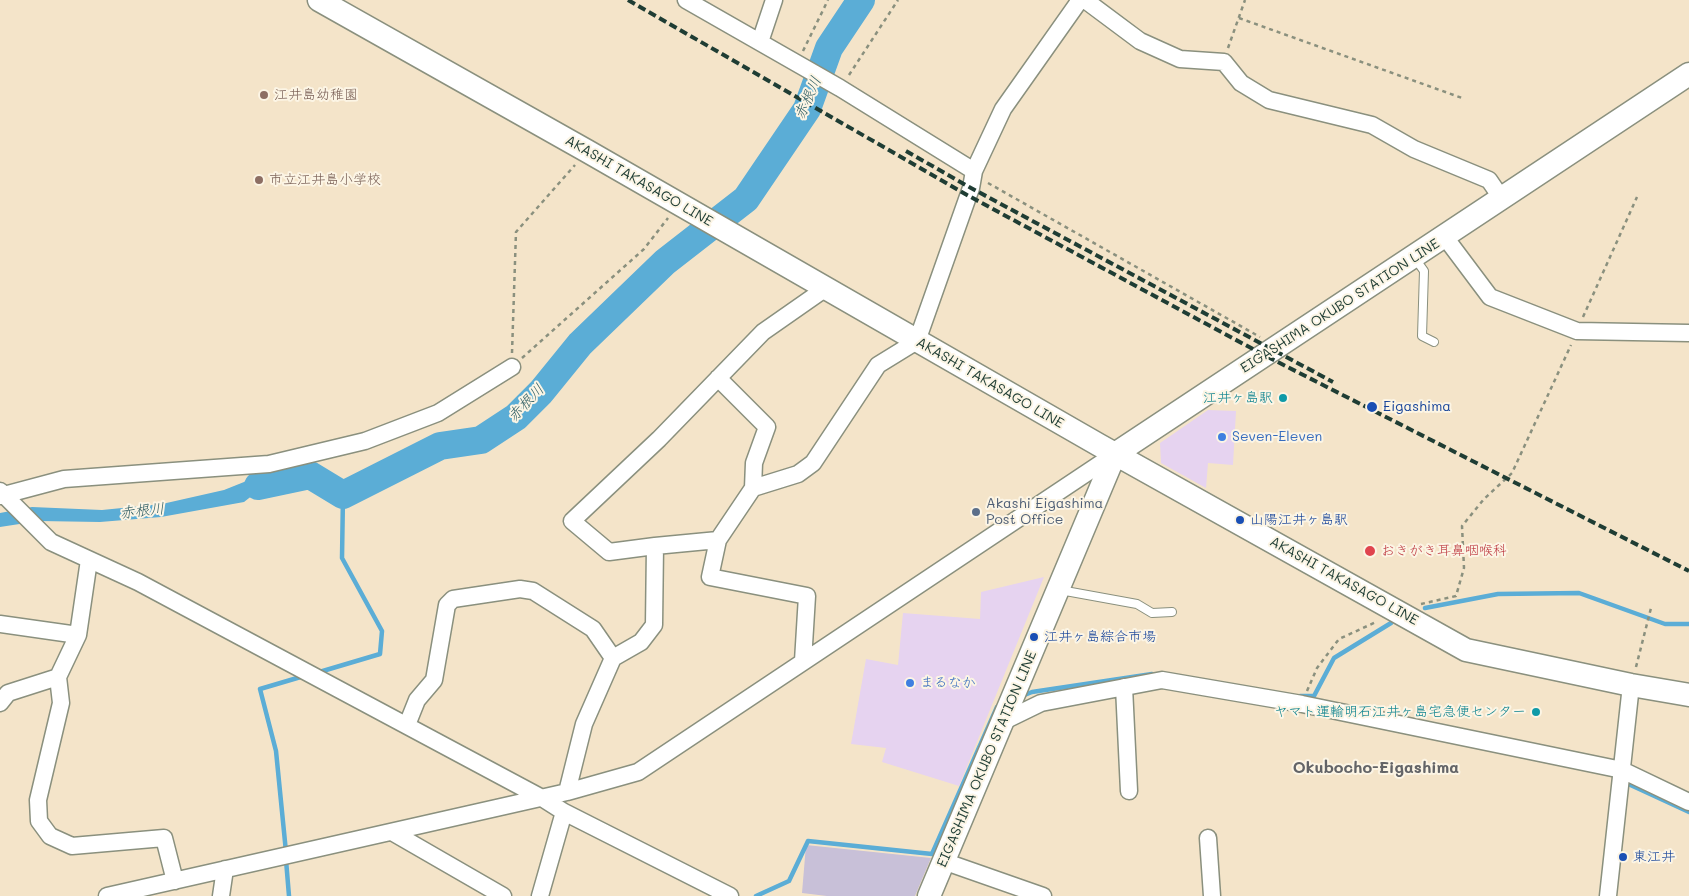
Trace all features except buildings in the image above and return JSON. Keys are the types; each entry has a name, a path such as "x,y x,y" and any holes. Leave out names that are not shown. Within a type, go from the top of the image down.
{"main road":[{"name":"AKASHI TAKASAGO LINE","path":"319,0 587,151 1115,454 1466,650 1631,685 1689,695"},
{"name":"EIGASHIMA OKUBO STATION LINE","path":"929,896 1115,454 1445,238 1689,74"}],"street":[{"path":"686,0 840,88 974,171"},
{"path":"760,42 774,0"},
{"path":"753,488 798,474 813,463 878,365 917,341 971,188 974,171 1003,109 1080,0"},
{"path":"1085,0 1140,41 1180,59 1224,62 1241,83 1269,100 1372,126 1414,149 1489,180 1502,199"},
{"path":"1445,238 1490,297 1577,332 1689,333"},
{"path":"718,540 609,552 572,521 659,439 763,332 826,288"},
{"path":"1,494 64,478 269,464 365,441 438,413 512,367"},
{"path":"718,378 767,427 754,463 753,488 718,540 710,577 807,596 803,661"},
{"path":"108,896 542,798 638,772 1115,454"},
{"path":"1,494 51,542 138,582 542,798 564,812 730,896"},
{"path":"567,792 584,724 613,658 641,642 654,625 655,546"},
{"path":"89,560 78,635 58,677 61,703 38,800 39,821 50,836 72,846 164,838 175,881"},
{"path":"406,725 418,700 434,680 447,605 453,599 520,589 533,591 592,630 613,658"},
{"path":"0,624 78,635"},
{"path":"0,703 8,693 58,677"},
{"path":"1002,722 1040,703 1162,680 1302,704 1622,770 1689,802"},
{"path":"1608,896 1631,685"},
{"path":"1124,687 1129,791"},
{"path":"540,896 564,812"},
{"path":"392,832 503,896"},
{"path":"1208,838 1212,896"},
{"path":"944,861 1043,896"},
{"path":"221,896 225,869"}],"lane":[{"path":"1414,257 1424,271 1422,336 1434,342"},
{"path":"1058,589 1137,604 1152,613 1172,612"}],"path":[{"path":"797,63 828,0"},
{"path":"840,88 898,0"},
{"path":"1224,62 1245,0"},
{"path":"1239,18 1462,98"},
{"path":"512,367 516,232 587,151"},
{"path":"974,171 980,178 1277,347"},
{"path":"1302,704 1317,668 1339,639 1398,611 1456,596 1464,568 1462,526 1484,499 1512,473 1637,198"},
{"path":"512,367 644,250 679,204"},
{"path":"1631,685 1651,608"}],"shaded area":[{"path":"1208,410 1236,411 1233,465 1208,463 1206,488 1161,463 1160,443"},
{"path":"1044,577 959,786 882,762 886,748 851,744 866,659 898,665 903,613 980,619 981,592"},
{"path":"806,845 931,858 915,896 827,896 802,893"}],"water":[{"path":"296,478 258,491 244,502 161,517 100,522 39,521 0,527 0,513 32,507 102,510 162,504 224,490 249,480"}],"waterway":[{"name":"赤根川","path":"258,486 310,475 343,495 440,446 481,440 516,417 541,392 580,344 665,262 746,199 807,109 829,48 861,0"},
{"path":"316,673 380,654 382,631 342,558 343,495"},
{"path":"1425,608 1498,594 1579,593 1665,624 1689,624"},
{"path":"1300,696 1314,696 1334,658 1391,623"},
{"path":"1022,696 1032,692 1152,674"},
{"path":"286,852 276,751 260,689 304,676"},
{"path":"756,896 789,881 808,841 932,854 997,707"},
{"path":"1624,782 1689,812"},
{"path":"286,860 289,896"}],"railway":[{"path":"628,0 967,195 1264,355 1689,571"},
{"path":"906,151 971,188 1333,382"}],"place":[{"name":"江井島幼稚園","path":"264,95"},
{"name":"市立江井島小学校","path":"259,180"},
{"name":"江井ヶ島駅","path":"1283,398"},
{"name":"Eigashima","path":"1372,407"},
{"name":"Seven-Eleven","path":"1222,437"},
{"name":"Akashi Eigashima Post Office","path":"976,512"},
{"name":"山陽江井ヶ島駅","path":"1240,520"},
{"name":"おきがき耳鼻咽喉科","path":"1370,551"},
{"name":"江井ヶ島綜合市場","path":"1034,637"},
{"name":"まるなか","path":"910,683"},
{"name":"ヤマト運輸明石江井ヶ島宅急便センター","path":"1536,712"},
{"name":"東江井","path":"1623,857"}],"district":[{"name":"Okubocho-Eigashima","path":"1376,768"}]}
